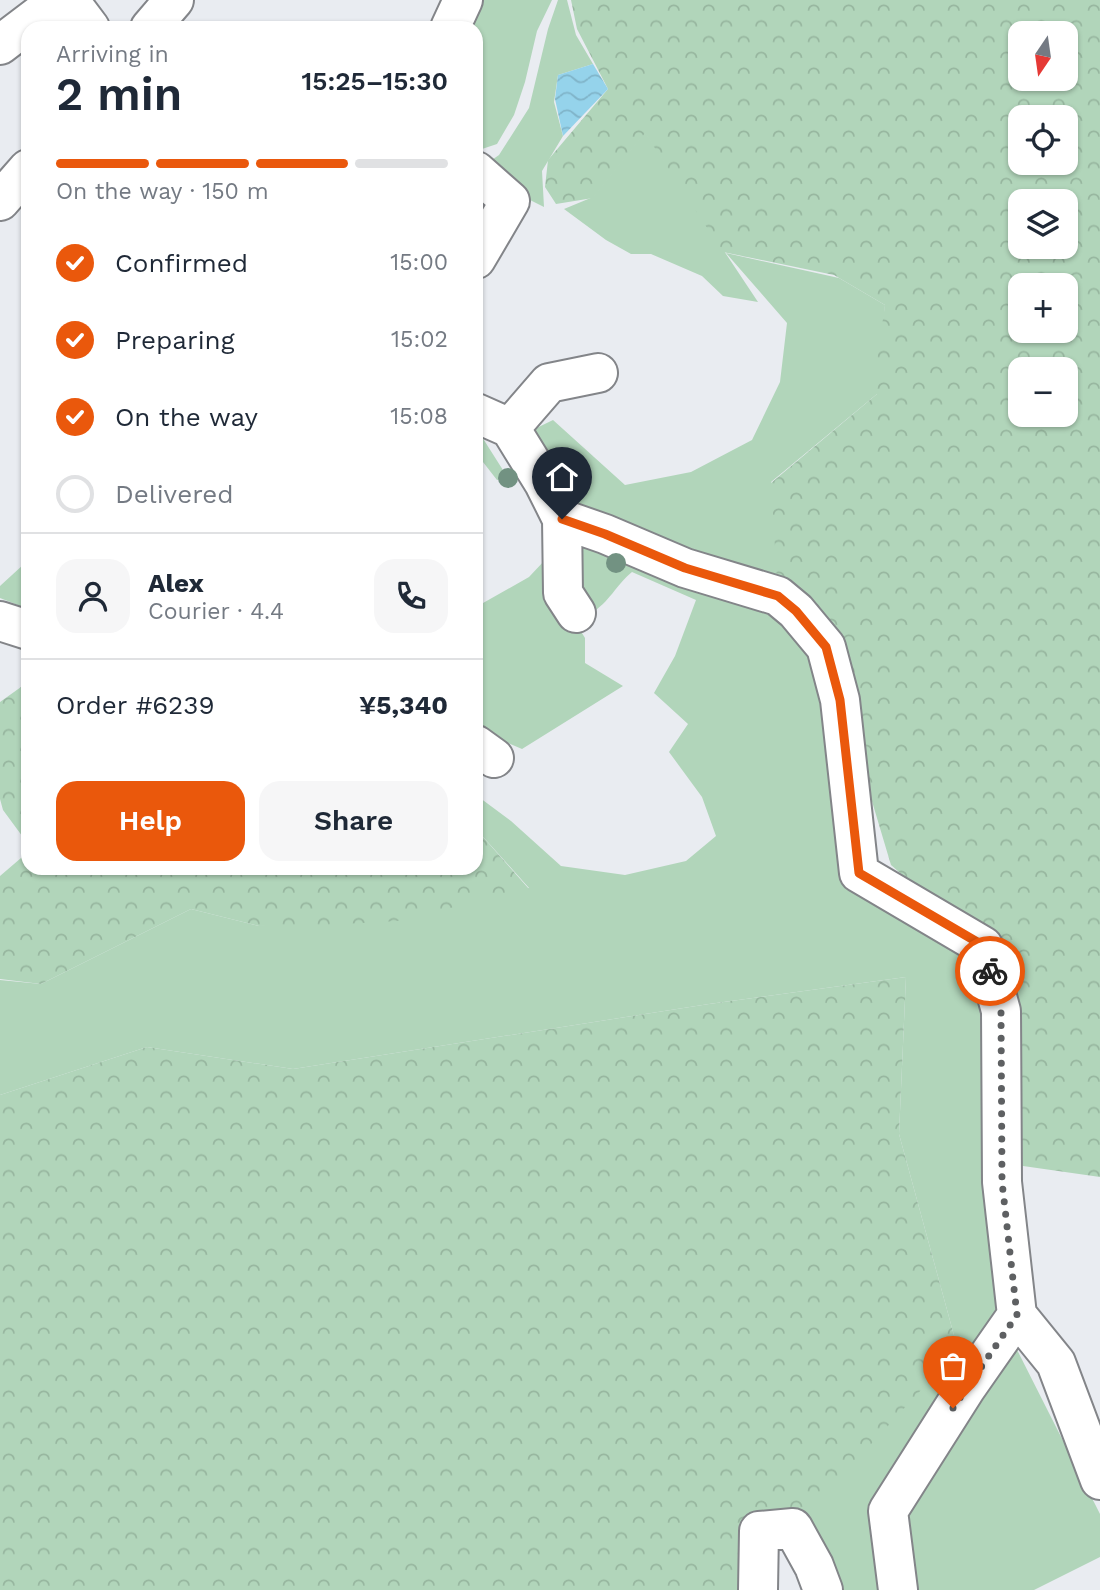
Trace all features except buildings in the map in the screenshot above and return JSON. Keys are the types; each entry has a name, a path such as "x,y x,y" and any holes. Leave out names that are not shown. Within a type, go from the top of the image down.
{"street":[{"path":"31,21 59,0"},
{"path":"69,0 85,21"},
{"path":"156,21 174,0"},
{"path":"453,21 463,0"},
{"path":"0,45 21,29"},
{"path":"0,201 21,177"},
{"path":"483,177 510,201 483,246"},
{"path":"510,428 549,383 598,373"},
{"path":"483,416 510,428 544,483 562,519 563,593 576,613"},
{"path":"562,519 685,568 778,596 796,611 826,647 840,700 859,873 984,946 1001,1012 1002,1182 1017,1315 1056,1363 1100,1480"},
{"path":"0,621 21,628"},
{"path":"898,1590 888,1511 966,1388 1017,1315"},
{"path":"758,1590 759,1531 793,1528 814,1566 823,1590"}],"green space":[{"path":"471,0 552,0 537,31 514,115 497,144 483,149 483,21 462,21"},
{"path":"558,0 567,0 576,35 593,64 558,75 554,102 563,136 542,171 544,207 526,198 486,164 499,155 529,108 548,29"},
{"path":"571,0 1100,0 1100,1177 1002,1163 983,946 891,865 826,647 778,596 771,483 877,394 873,388 885,305 834,275 723,252 645,133 593,198 556,204 545,187 548,160 608,89 577,29"},
{"path":"645,132 758,302 723,296 702,276 651,254 631,254 606,240 564,209 593,197"},
{"path":"726,253 839,278 885,305 877,394 771,482 826,647 859,873 975,941 997,1000 1007,1330 1100,1514 1100,1557 1034,1590 808,1590 794,1529 731,1590 958,1350 899,1134 906,977 709,1004 293,1069 147,1047 0,1095 0,980 41,984 191,909 259,926 529,888 483,837 483,800 511,821 561,866 625,875 686,861 716,836 702,797 669,752 688,724 654,693 675,656 696,600 632,572 603,604 591,613 570,573 512,440 553,420 625,485 691,472 752,440 780,382 787,323"},
{"path":"483,439 508,478 497,480 483,462"},
{"path":"561,543 577,625 585,638 585,663 623,686 522,749 483,732 483,603 529,577"},
{"path":"21,567 21,606 0,598 0,586"},
{"path":"21,687 21,834 3,810 0,799 0,702"},
{"path":"483,837 529,889 397,921 259,926 191,909 41,984 0,979 0,876 21,858 21,875 483,875"},
{"path":"906,977 899,1134 958,1350 802,1519 752,1590 0,1590 0,1095 147,1047 293,1069 709,1004"}],"water":[{"path":"593,64 608,89 563,136 555,99 558,75"}],"way so far":[{"path":"953,1408 1017,1315 1002,1182 999,1044 1001,1012 990,971"}],"route":[{"path":"562,519 685,568 778,596 796,611 826,647 840,700 859,873 984,946 990,971"}]}
